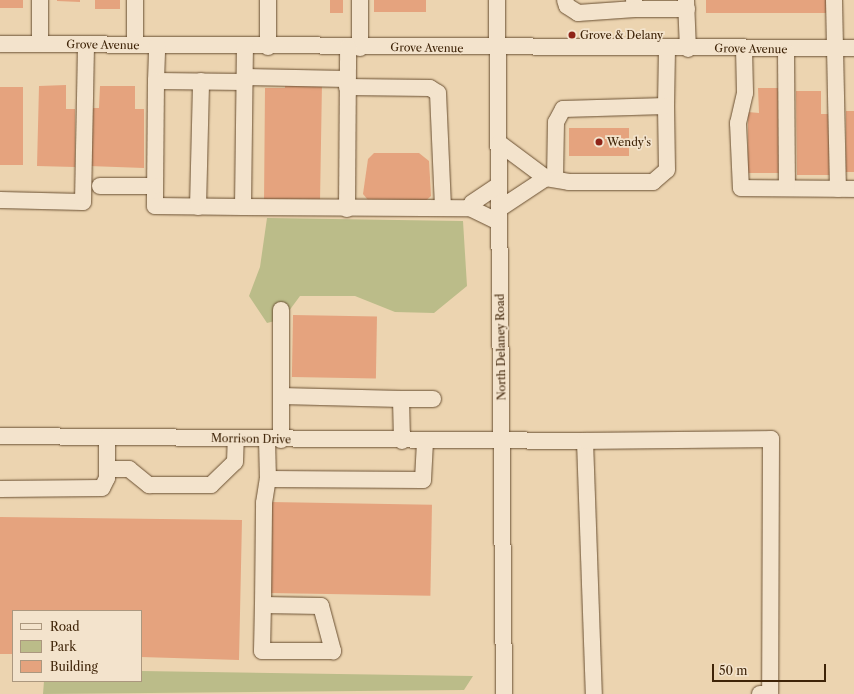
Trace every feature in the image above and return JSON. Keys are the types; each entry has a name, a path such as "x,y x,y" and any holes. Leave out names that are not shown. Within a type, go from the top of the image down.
{"street":[{"path":"40,0 40,44"},
{"path":"135,0 135,45"},
{"path":"268,0 268,47"},
{"path":"347,209 347,83 354,47 360,0"},
{"name":"North Delaney Road","path":"497,0 504,694"},
{"path":"565,0 567,6 578,13 635,4 686,4 688,49"},
{"path":"834,0 838,189"},
{"name":"Grove Avenue","path":"0,44 498,49 744,48 786,50 854,48"},
{"path":"0,200 83,202 86,44"},
{"path":"157,45 155,206 347,209 470,208 499,216 551,178 556,122 563,109 666,106"},
{"path":"243,207 245,46"},
{"path":"744,48 744,93 738,123 741,188 854,189"},
{"path":"498,143 551,178 653,182 667,170 667,49"},
{"path":"786,50 788,188"},
{"path":"156,81 201,82 245,80 347,83 430,88 438,93 443,208"},
{"path":"198,207 201,82"},
{"path":"470,208 472,203 499,185"},
{"path":"100,186 155,186"},
{"path":"263,605 321,606 333,651 262,651 263,605 268,479 281,396 281,310"},
{"path":"281,396 433,399"},
{"path":"401,399 402,441"},
{"name":"Morrison Drive","path":"0,436 502,443 771,439 770,694 760,694"},
{"path":"0,489 98,490 106,484 107,437"},
{"path":"107,469 129,469 149,485 212,485 236,462 236,439"},
{"path":"585,441 594,694"},
{"path":"268,479 423,480 425,442"}],"green space":[{"path":"267,218 463,221 467,286 434,313 395,312 355,296 300,296 283,319 267,323 249,296 260,267"},
{"path":"142,671 473,676 464,690 43,694 44,682 142,682"}],"building":[{"path":"0,0 23,0 23,8 0,8"},
{"path":"80,0 80,2 57,1"},
{"path":"95,0 120,0 120,9 95,9"},
{"path":"330,0 343,0 343,13 330,13"},
{"path":"374,0 426,0 426,12 374,12"},
{"path":"706,0 830,0 830,13 706,13"},
{"path":"285,83 322,83 320,202 264,202 265,88 285,88"},
{"path":"66,85 66,109 75,109 75,167 37,166 39,86"},
{"path":"100,86 135,86 135,109 144,109 144,168 89,166 89,108 99,108"},
{"path":"0,87 23,87 23,165 0,165"},
{"path":"758,88 783,88 784,173 748,173 748,112 759,113"},
{"path":"796,91 821,91 821,114 832,114 833,175 797,175"},
{"path":"846,111 854,111 854,172 846,172"},
{"name":"Wendy's","path":"569,128 629,128 629,156 569,156"},
{"path":"374,153 419,153 429,161 431,196 419,207 373,206 363,194 368,159"},
{"path":"293,315 377,316 376,378 292,377"},
{"path":"270,502 432,505 430,596 268,593"},
{"path":"0,517 242,520 239,660 142,657 142,610 12,610 12,654 0,654"}],"place":[{"name":"Grove & Delany","path":"572,35"},
{"name":"Wendy's","path":"599,142"}]}
